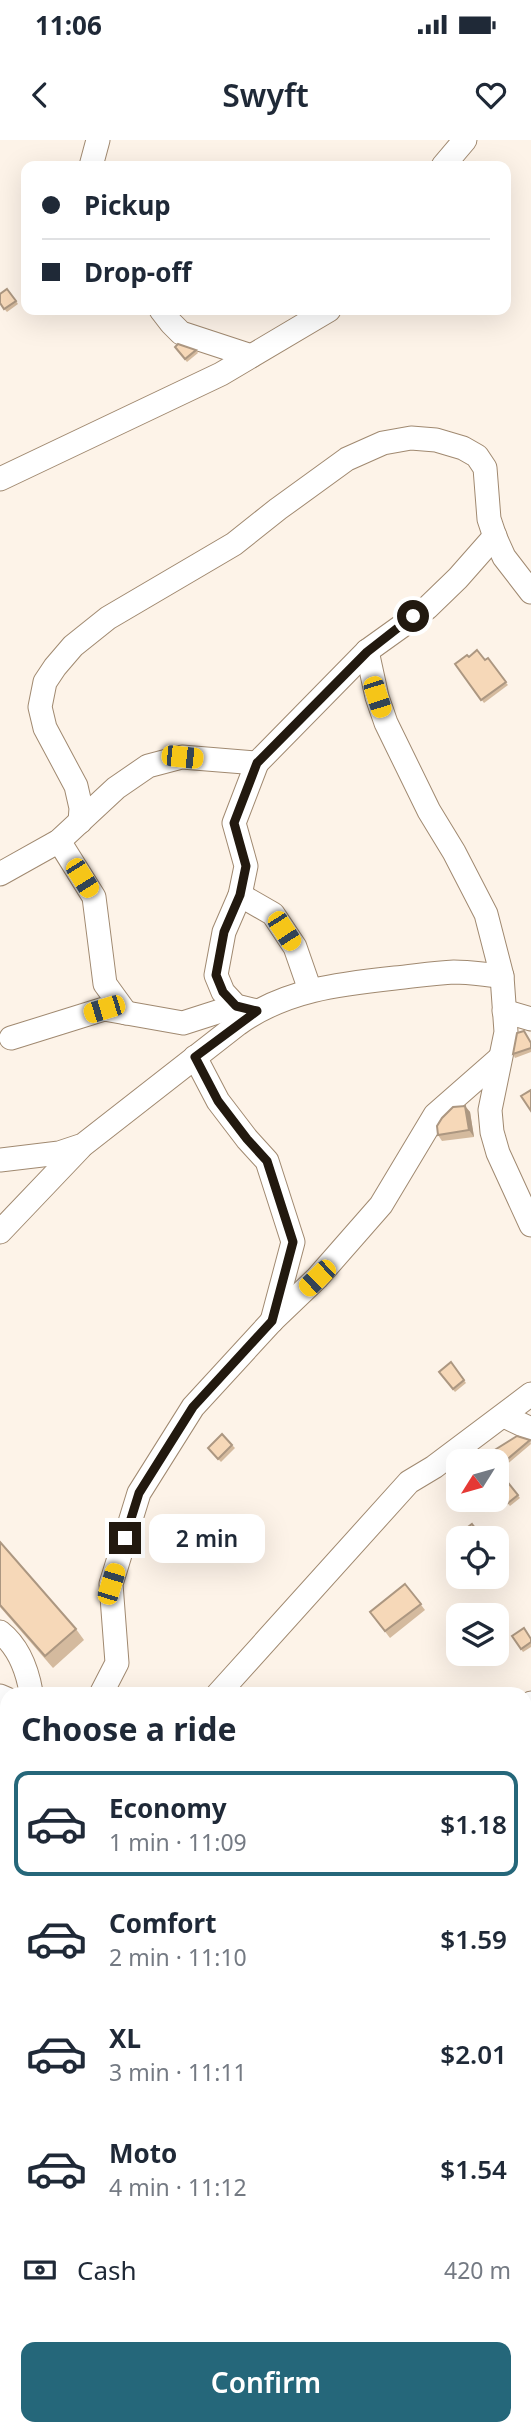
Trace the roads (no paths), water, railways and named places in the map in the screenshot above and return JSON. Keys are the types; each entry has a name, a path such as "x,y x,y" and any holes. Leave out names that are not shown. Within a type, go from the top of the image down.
{"street":[{"path":"92,161 98,140"},
{"path":"447,161 465,140"},
{"path":"165,315 181,333 251,356"},
{"path":"0,479 221,374 321,315"},
{"path":"80,822 81,808 76,786 45,728 40,706 45,682 55,667 74,646 107,618 234,544 347,459 383,443 411,438 436,440 463,448 477,456 485,468 489,519 495,536 504,556 531,592"},
{"path":"246,1009 223,992 216,975 224,932 240,895 246,866 234,823 257,763 367,652 427,608 495,536"},
{"path":"367,652 386,723 429,811 486,914 502,976 506,1032 490,1110 492,1132 498,1153 531,1225"},
{"path":"0,874 59,841 116,788 148,766 182,757 257,763"},
{"path":"59,841 94,897 105,984 126,1013"},
{"path":"240,895 274,914 295,947 310,990"},
{"path":"11,1038 104,1009 183,1023 246,1009 310,990 358,981 457,972 502,976"},
{"path":"0,1232 83,1145 195,1057 246,1009"},
{"path":"504,1011 531,1019"},
{"path":"195,1057 218,1101 267,1161 290,1230 293,1242 272,1321"},
{"path":"105,1687 117,1663 111,1584 139,1493 193,1407 272,1321 317,1278 381,1205 435,1115 500,1058"},
{"path":"0,1160 59,1153 83,1145"},
{"path":"224,1687 408,1482 434,1467 531,1394"},
{"path":"504,1416 531,1429"},
{"path":"0,1632 9,1639 27,1669 30,1687"}]}
